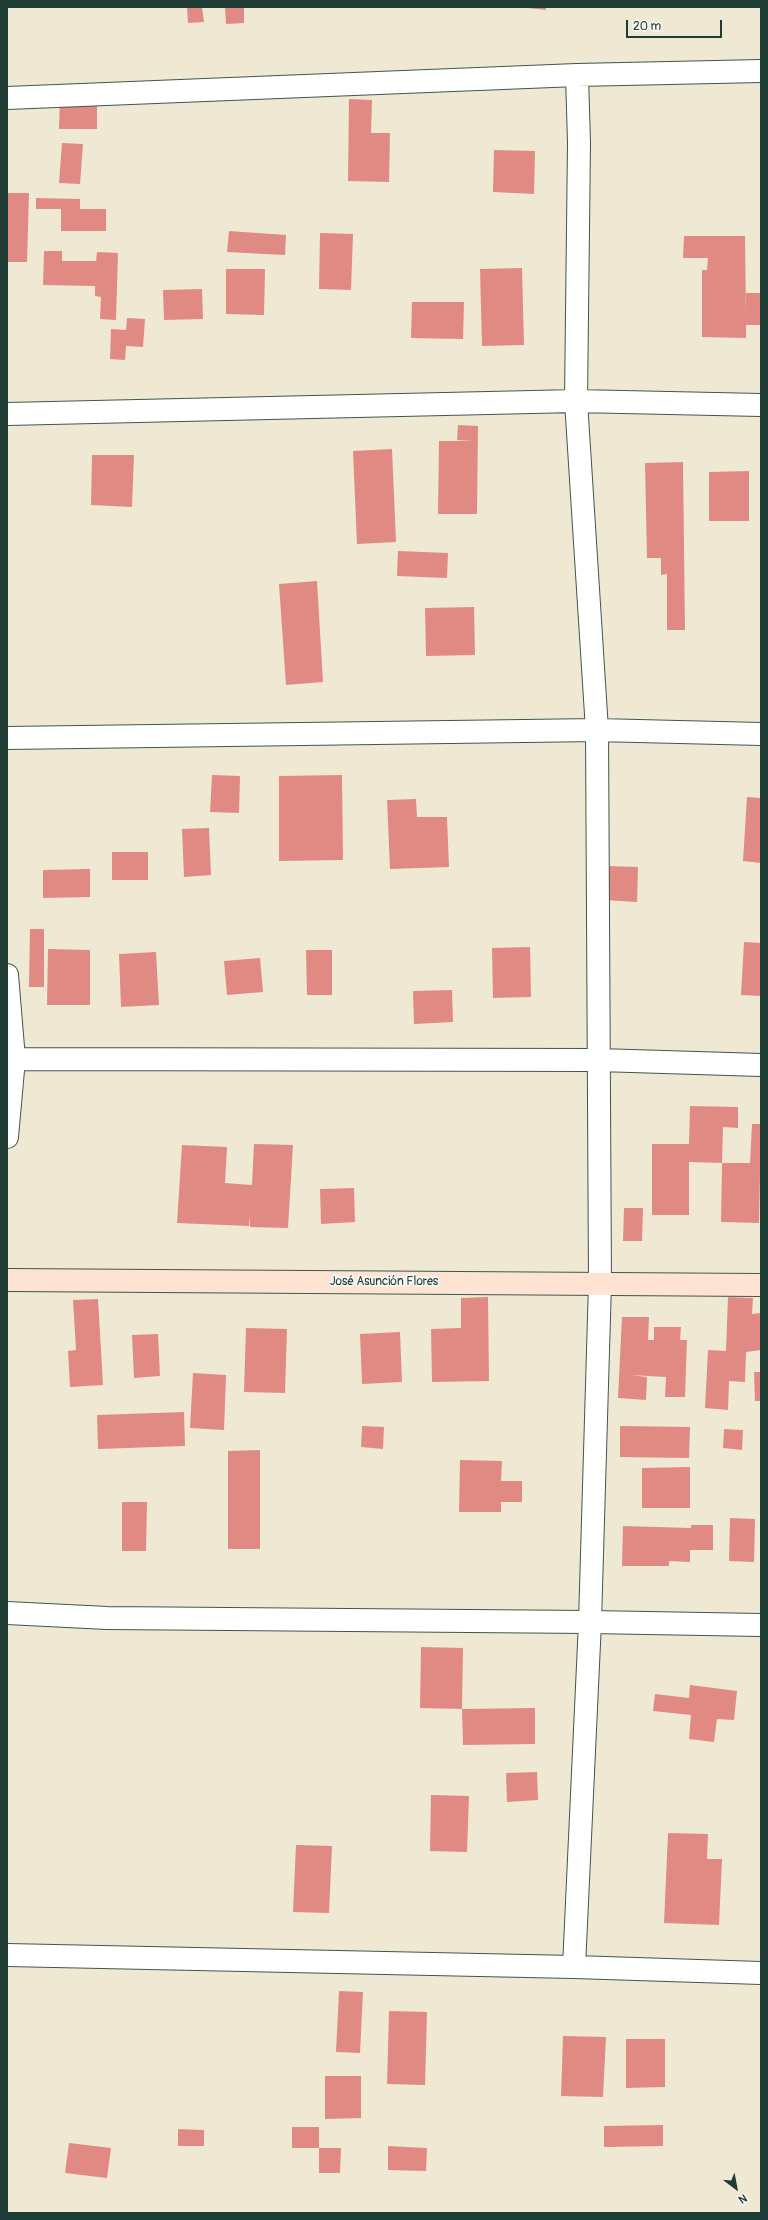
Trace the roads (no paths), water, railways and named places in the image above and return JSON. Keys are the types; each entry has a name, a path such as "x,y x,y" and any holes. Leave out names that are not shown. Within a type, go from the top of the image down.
{"street":[{"path":"7,98 577,75 761,71"},
{"path":"574,1967 590,1622 600,1283 600,1060 597,730 576,401 579,143 577,75"},
{"path":"7,414 576,401 761,405"},
{"path":"7,738 597,730 761,734"},
{"path":"7,975 10,1059 7,1137"},
{"path":"10,1059 600,1060 761,1065"},
{"name":"José Asunción Flores","path":"7,1280 761,1285"},
{"path":"7,1613 107,1618 761,1625"},
{"path":"7,1955 574,1967 761,1973"}]}
